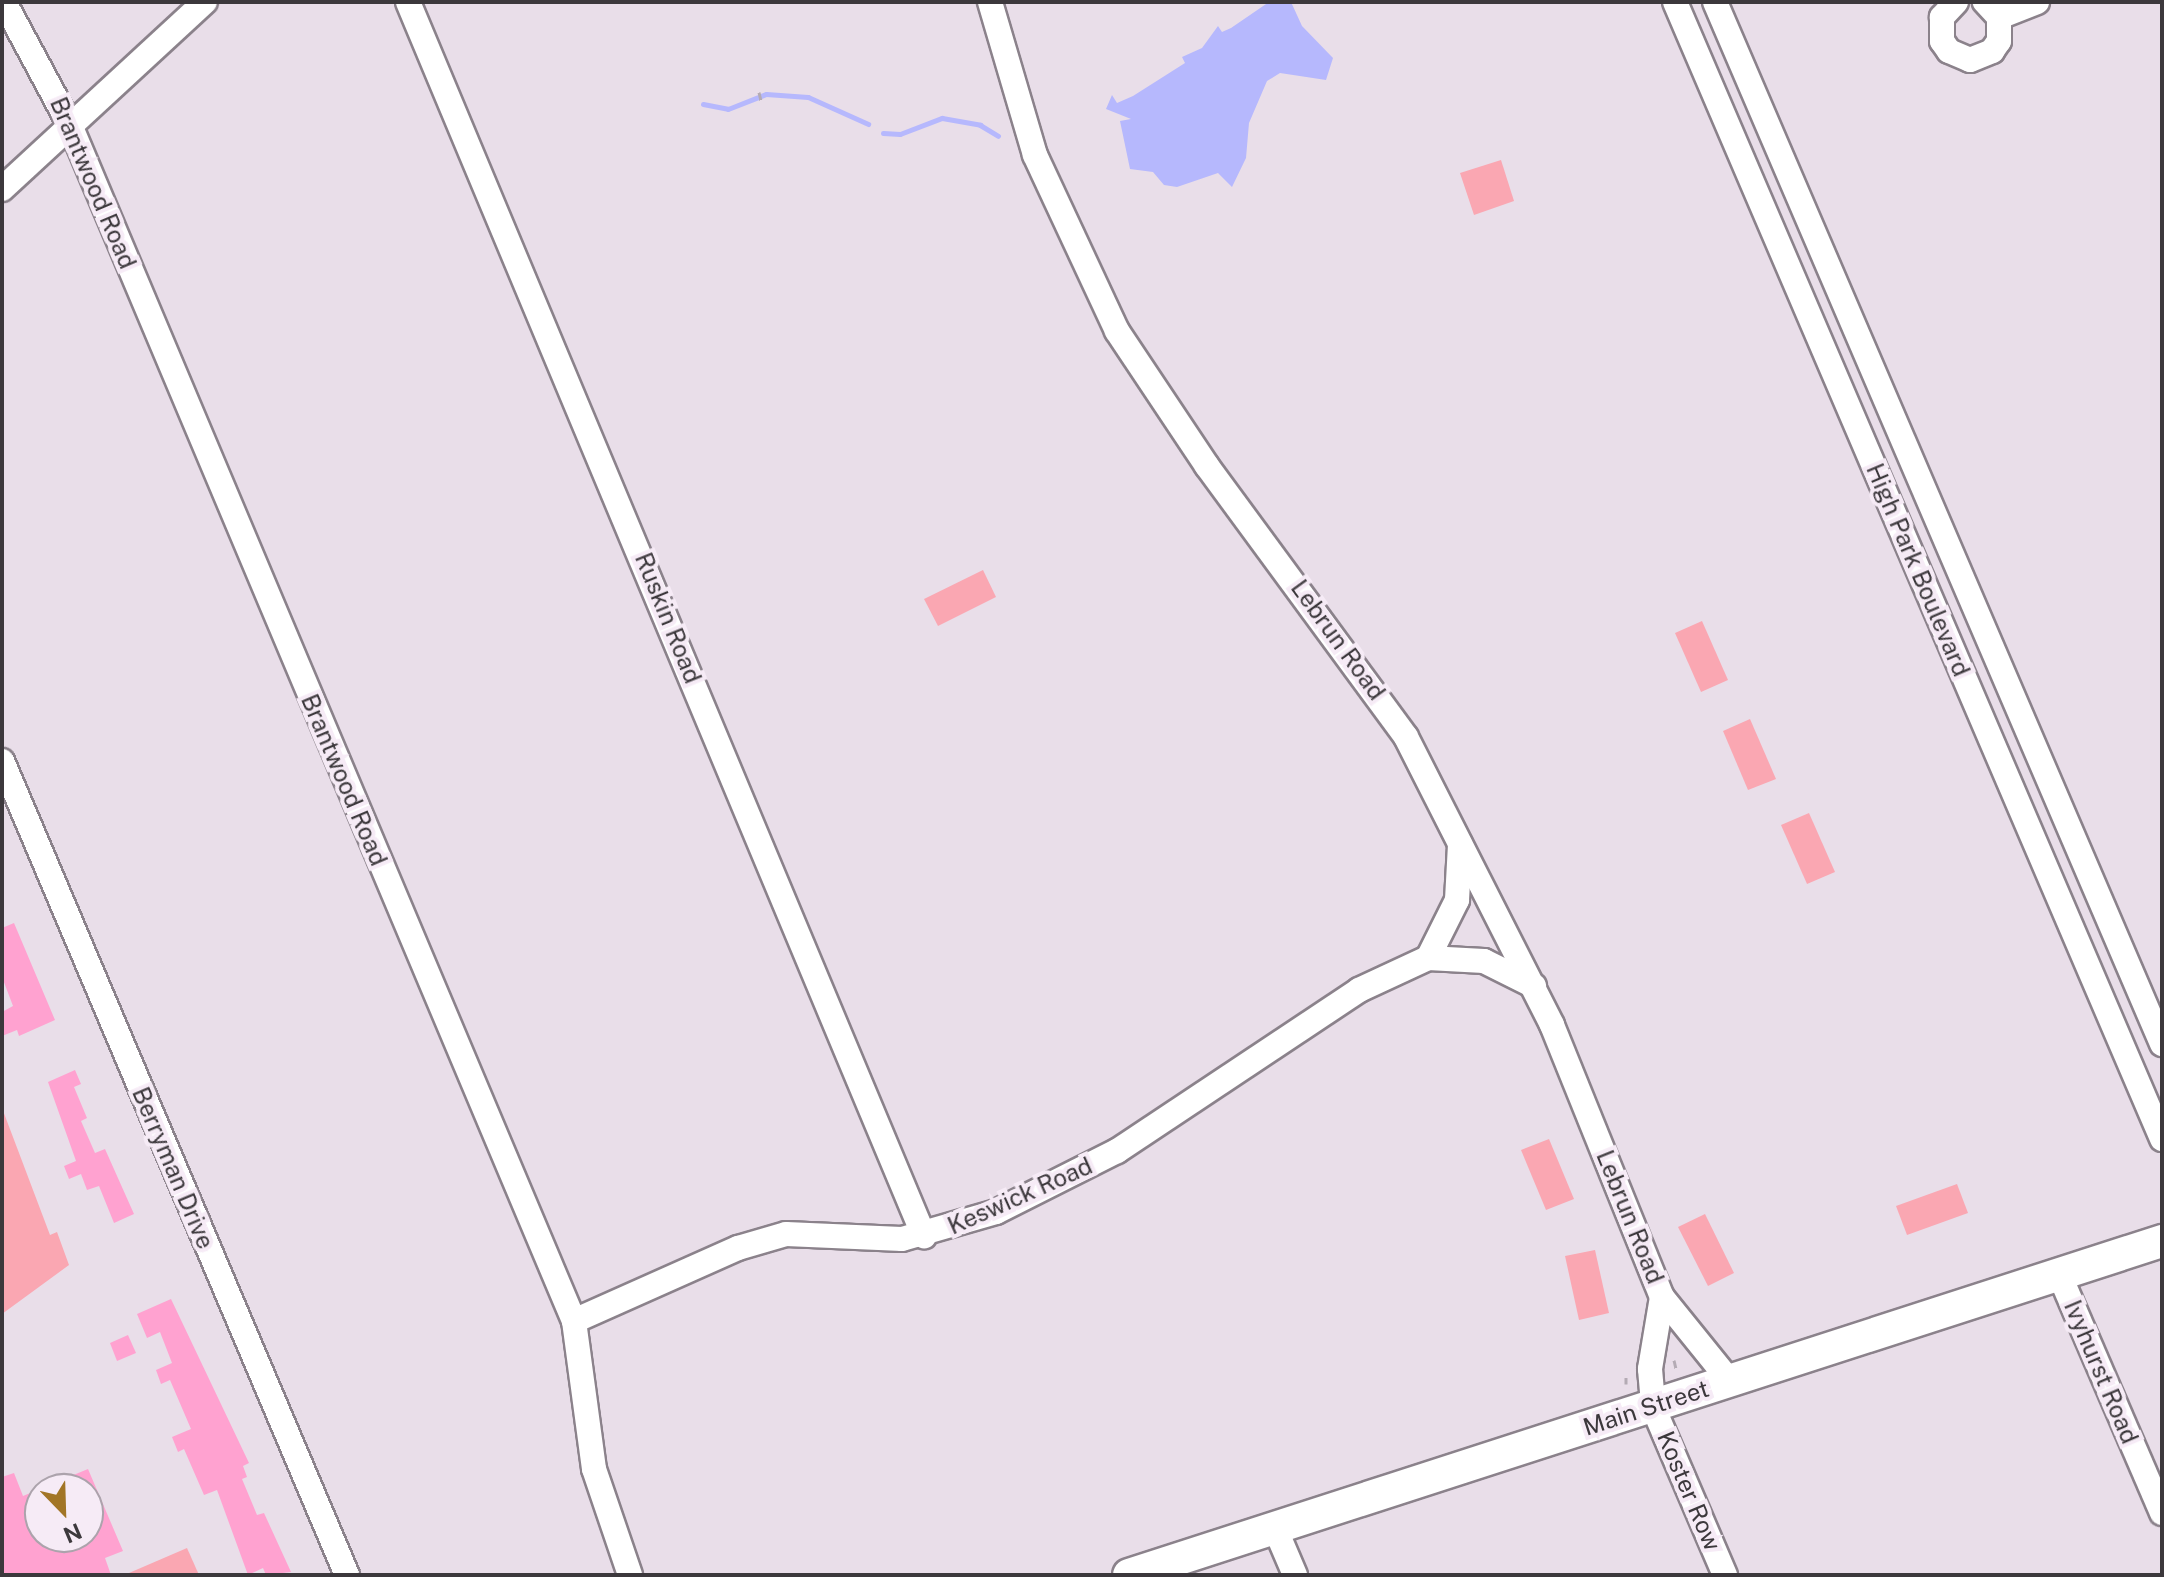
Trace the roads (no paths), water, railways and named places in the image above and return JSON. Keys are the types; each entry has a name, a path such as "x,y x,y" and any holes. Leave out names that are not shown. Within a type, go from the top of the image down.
{"main road":[{"name":"Main Street","path":"1129,1575 2162,1241"}],"street":[{"name":"Brantwood Road","path":"4,2 70,125 574,1321 594,1469 630,1575"},
{"path":"2,189 205,2"},
{"name":"Ruskin Road","path":"408,2 442,73 924,1236"},
{"name":"Lebrun Road","path":"990,2 1035,155 1117,331 1207,466 1367,679 1459,835 1534,986 1662,1297 1729,1380"},
{"name":"High Park Boulevard","path":"1675,2 2162,1139"},
{"name":"High Park Boulevard","path":"1715,2 2162,1044"},
{"path":"1956,2 1942,17 1939,29 1942,41 1958,58 1970,60 1992,51 1999,41 1992,10 2037,2"},
{"path":"1895,517 1929,502"},
{"name":"Berryman Drive","path":"2,761 347,1575"},
{"path":"1428,958 1457,900 1459,835"},
{"name":"Keswick Road","path":"574,1321 738,1248 786,1234 924,1236 1064,1181 1359,990 1428,958 1484,961 1534,986"},
{"path":"2110,1017 2144,1003"},
{"name":"Ivyhurst Road","path":"2060,1276 2162,1513"},
{"name":"Lebrun Road","path":"1653,1407 1650,1369 1662,1297"},
{"name":"Koster Row","path":"1653,1407 1725,1575"},
{"path":"1275,1528 1295,1575"}],"water":[{"path":"1269,2 1291,2 1302,26 1333,58 1326,80 1280,73 1267,81 1249,123 1246,158 1232,187 1218,173 1177,187 1164,185 1153,172 1130,169 1120,121 1131,119 1106,109 1112,95 1117,103 1133,96 1185,63 1182,57 1202,48 1218,26 1222,32 1231,28"}],"waterway":[{"path":"703,104 728,109 766,94 808,97 868,124"},
{"path":"883,133 900,134 942,118 980,125 998,136"}]}
